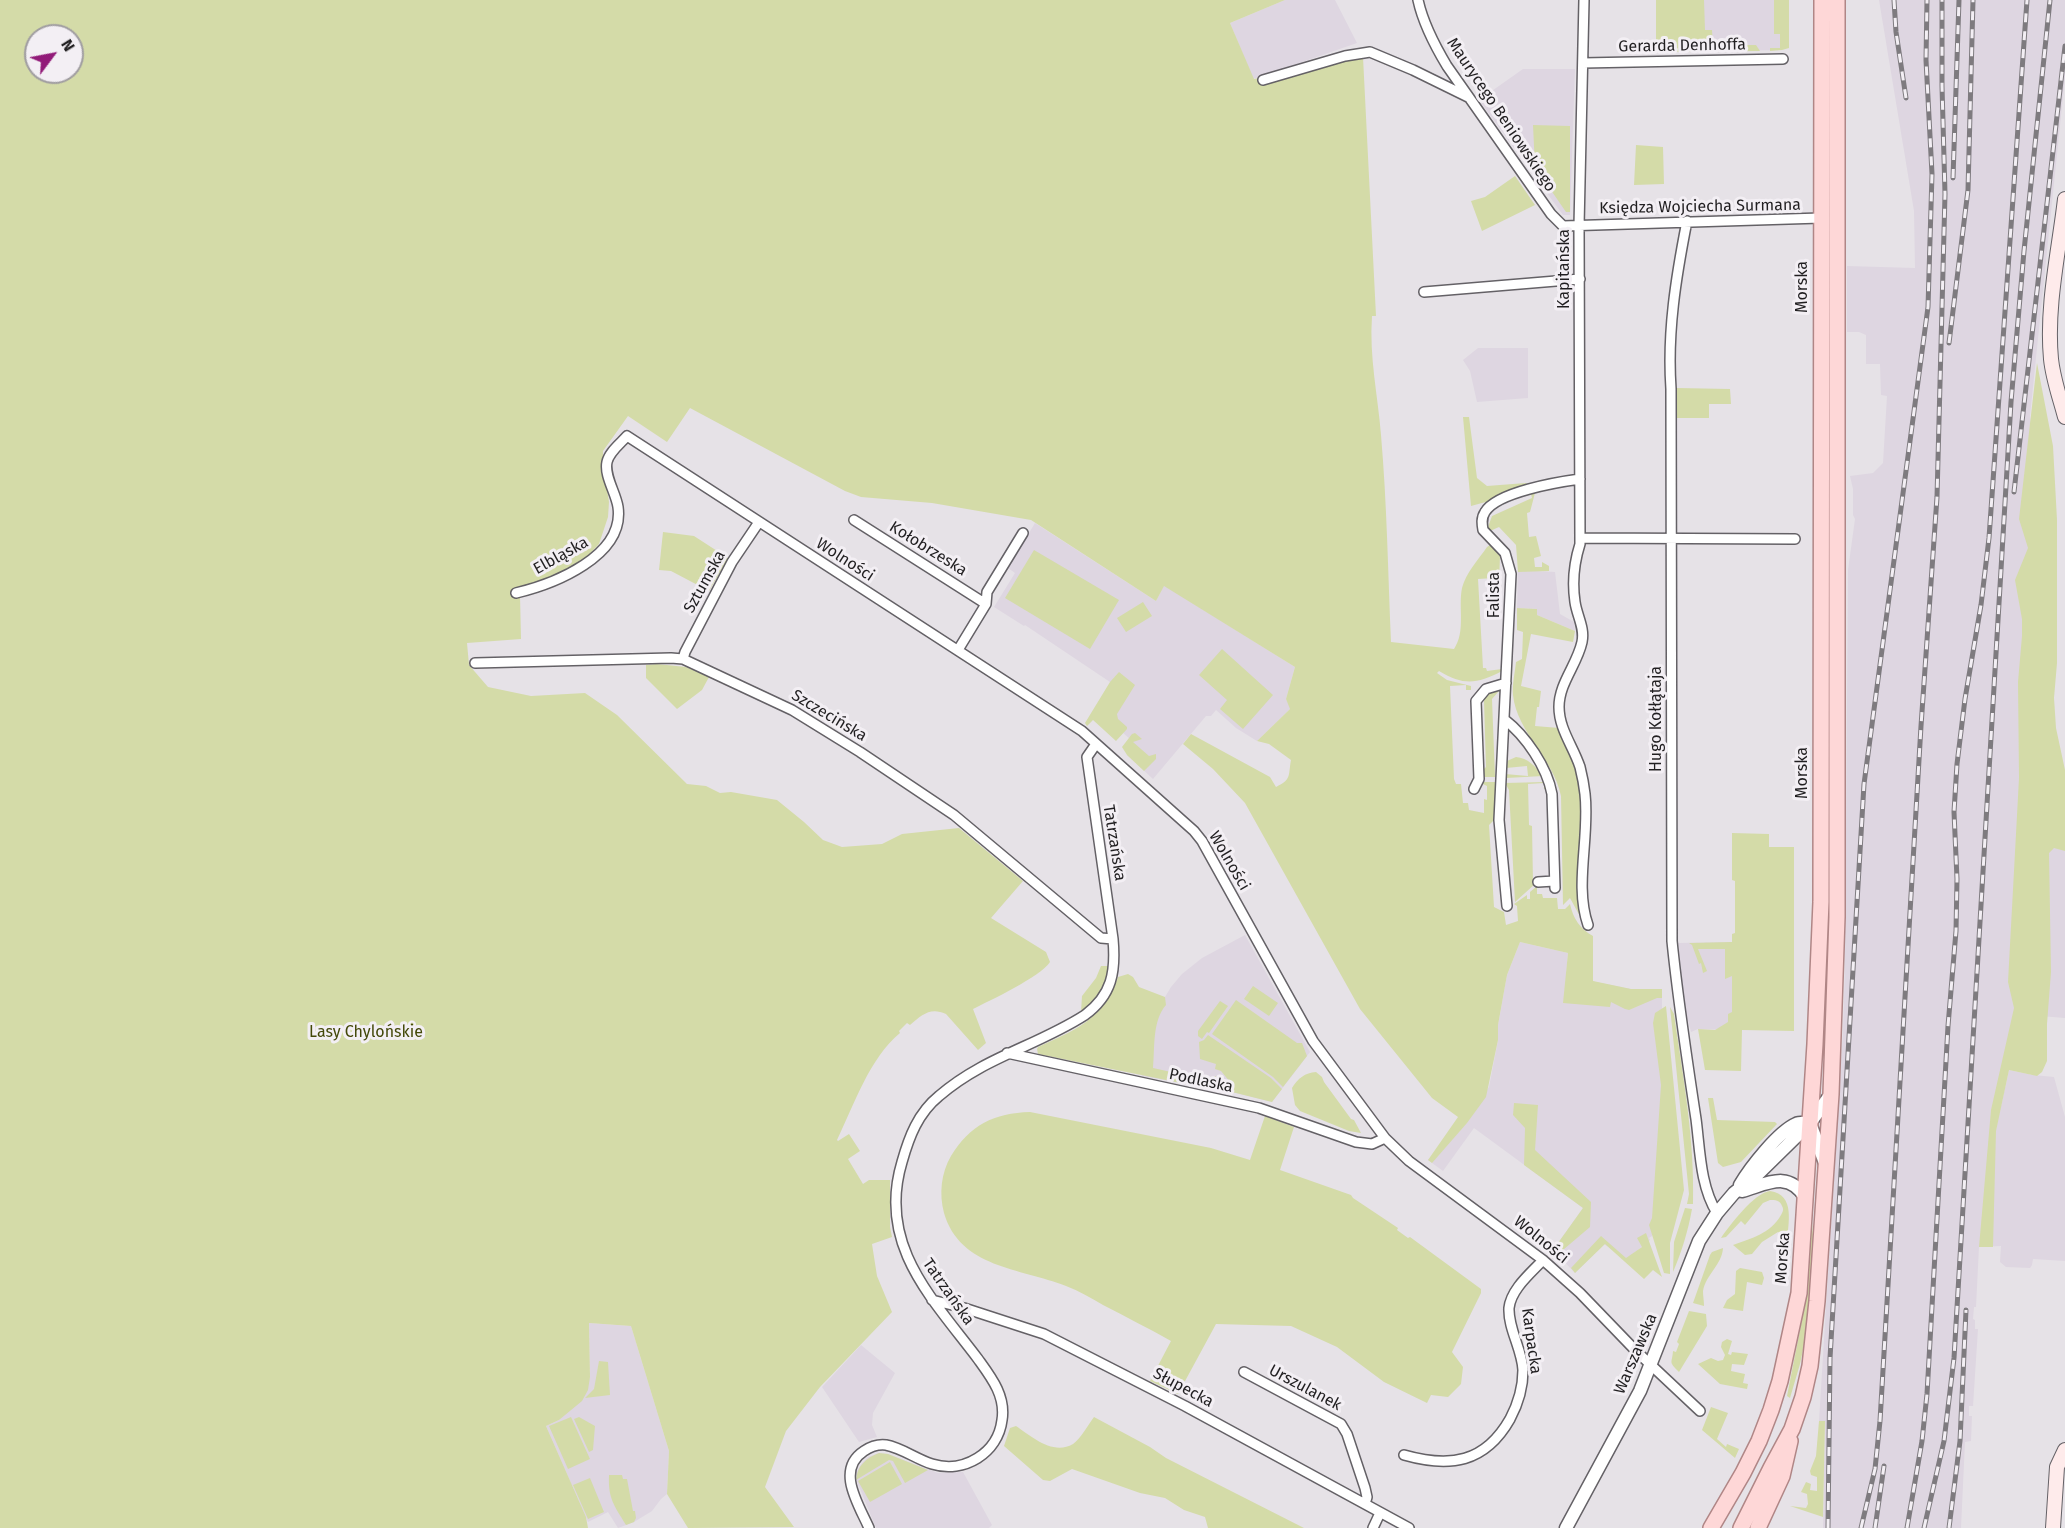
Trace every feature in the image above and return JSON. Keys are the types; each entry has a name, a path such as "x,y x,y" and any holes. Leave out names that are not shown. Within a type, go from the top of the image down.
{"main road":[{"name":"Morska","path":"1711,1528 1743,1473 1771,1410 1799,1293 1806,1197 1815,1044 1821,856 1822,0"},
{"name":"Morska","path":"1741,1528 1792,1429 1803,1397 1813,1341 1831,1094 1837,917 1837,0"},
{"path":"2065,199 2050,334 2054,377 2065,417"},
{"path":"1758,1528 1782,1476 1792,1429"},
{"path":"2053,1528 2057,1467 2065,1450"},
{"path":"1724,1528 1743,1473"}],"street":[{"name":"Maurycego Beniowskiego","path":"1418,0 1437,50 1468,97 1555,219 1563,226 1579,226"},
{"name":"Kapitańska","path":"1584,0 1579,226 1580,538 1574,565 1575,603 1582,626 1582,642 1559,705 1564,731 1580,766 1585,795 1586,826 1581,889 1588,926"},
{"path":"1263,80 1360,52 1370,52 1468,97"},
{"name":"Gerarda Denhoffa","path":"1582,63 1783,59"},
{"name":"Księdza Wojciecha Surmana","path":"1579,226 1821,218"},
{"name":"Hugo Kołłątaja","path":"1687,221 1672,303 1670,333 1672,941 1702,1164 1708,1194 1717,1213"},
{"path":"1424,292 1580,279"},
{"name":"Wolności","path":"627,436 1082,731 1181,818 1202,841 1313,1041 1385,1138 1409,1161 1543,1260 1580,1293 1635,1350 1700,1411"},
{"name":"Elbląska","path":"516,593 554,580 590,561 603,550 612,537 618,520 618,508 607,464 609,456 627,436"},
{"name":"Falista","path":"1507,906 1499,820 1510,620 1510,568 1505,553 1483,530 1483,516 1491,505 1512,496 1547,484 1580,479"},
{"name":"Kołobrzeska","path":"854,520 986,604"},
{"name":"Sztumska","path":"683,659 732,562 759,522"},
{"path":"957,650 986,604 987,592 1023,533"},
{"path":"1580,538 1795,538"},
{"name":"Szczecińska","path":"476,663 683,659 787,707 854,748 954,815 1101,938 1113,939"},
{"path":"1474,789 1479,779 1476,701 1486,689 1506,683"},
{"path":"1504,719 1516,728 1549,779 1552,794 1555,885 1538,882"},
{"name":"Tatrzańska","path":"869,1528 849,1478 853,1464 860,1454 869,1448 883,1445 932,1464 960,1466 980,1458 998,1439 1002,1405 997,1389 932,1300 912,1269 902,1246 896,1220 898,1176 905,1151 919,1120 932,1102 978,1068 1075,1022 1098,1004 1109,986 1115,965 1113,939 1087,765 1087,757 1096,744"},
{"name":"Podlaska","path":"1006,1053 1259,1108 1356,1142 1372,1144 1385,1138"},
{"name":"Warszawska","path":"1566,1528 1640,1391 1699,1241 1717,1213 1734,1193 1758,1175 1810,1123 1831,1094"},
{"path":"1810,1123 1826,1164"},
{"path":"1734,1193 1764,1183 1782,1181 1791,1183 1806,1197"},
{"name":"Karpacka","path":"1404,1455 1440,1462 1455,1461 1478,1453 1501,1434 1516,1406 1522,1379 1522,1359 1510,1318 1509,1306 1515,1292 1543,1260"},
{"name":"Słupecka","path":"932,1300 1052,1337 1185,1406 1409,1528"},
{"name":"Urszulanek","path":"1244,1372 1341,1424 1347,1434 1365,1488 1367,1497 1365,1504"},
{"path":"1373,1528 1380,1512"}],"shaded area":[{"path":"1285,0 1335,0 1357,43 1253,79 1230,23"},
{"path":"1656,0 1787,0 1782,50 1656,52"},
{"path":"1879,0 2065,0 2065,77 2030,416 2046,523 2048,720 2065,773 2065,1018 2015,1014 2000,1111 2009,1070 2054,1077 2065,1117 2065,1261 2033,1259 2030,1268 2006,1267 2000,1262 2001,1246 1979,1247 1976,1307 1974,1307 1973,1319 1975,1329 1978,1329 1973,1406 1969,1406 1969,1416 1972,1416 1971,1441 1965,1442 1961,1528 1823,1528 1825,1422 1819,1421 1845,967 1848,570 1855,519 1850,476 1873,473 1883,463 1887,396 1881,395 1880,364 1866,364 1866,335 1859,332 1847,332 1847,266 1915,268 1914,211"},
{"path":"1523,69 1575,69 1570,215 1563,215 1479,100"},
{"path":"1478,348 1528,348 1528,398 1477,402 1470,371 1463,360"},
{"path":"1035,523 1156,601 1164,585 1295,667 1286,699 1291,708 1257,741 1236,728 1216,710 1211,716 1206,716 1153,779 1127,755 1133,748 1131,740 1122,732 1119,735 1110,682 994,607 1015,573 1008,568"},
{"path":"1518,570 1555,572 1560,614 1574,622 1575,631 1537,615 1537,609 1517,608"},
{"path":"1245,935 1310,1052 1272,1102 1228,1091 1142,1076 1156,1012 1171,987 1182,974 1202,958"},
{"path":"1520,942 1568,953 1566,976 1631,989 1662,989 1662,1029 1666,1064 1652,1236 1626,1260 1604,1244 1575,1273 1553,1250 1583,1208 1474,1128 1443,1171 1428,1160 1489,1087 1507,975"},
{"path":"1732,942 1732,1030 1698,1029 1691,1032 1683,1001 1678,943"},
{"path":"589,1323 631,1326 669,1451 667,1494 652,1511 618,1528 608,1512 588,1522 546,1426 559,1420 590,1377"},
{"path":"861,1345 895,1373 873,1413 872,1425 877,1437 859,1442 822,1387"},
{"path":"879,1453 888,1454 938,1473 963,1472 992,1525 989,1528 876,1528 856,1479 857,1471 862,1463 868,1457"}],"green space":[{"name":"Lasy Chylońskie","path":"0,0 1285,0 1230,23 1254,79 1363,57 1376,316 1372,316 1371,331 1383,461 1391,642 1454,649 1460,635 1461,596 1466,577 1490,545 1500,556 1499,583 1494,583 1494,578 1478,579 1483,668 1487,671 1502,669 1502,671 1485,679 1470,682 1456,679 1439,671 1437,673 1447,680 1471,686 1471,690 1466,690 1466,685 1450,686 1454,779 1456,784 1461,784 1463,803 1468,803 1469,810 1484,813 1487,786 1483,782 1497,784 1494,820 1489,825 1494,907 1504,912 1506,925 1518,921 1517,906 1514,904 1527,895 1527,899 1530,899 1530,892 1537,886 1537,894 1542,894 1543,898 1557,898 1558,909 1565,909 1570,904 1578,923 1593,936 1593,981 1631,989 1662,989 1662,998 1629,1010 1611,1002 1610,1007 1563,1003 1568,953 1520,942 1507,975 1498,1025 1498,1040 1486,1097 1432,1163 1428,1160 1458,1117 1432,1098 1360,1009 1245,803 1213,769 1183,744 1191,734 1270,777 1276,787 1285,782 1291,760 1269,744 1257,741 1290,709 1286,699 1295,667 1164,586 1156,601 1031,520 932,503 861,497 845,491 690,408 667,442 628,416 603,451 609,502 608,517 599,544 583,561 540,582 520,595 521,639 467,643 469,665 488,687 531,696 585,693 617,715 687,784 706,786 720,793 731,792 777,800 823,840 842,847 882,844 902,834 959,828 1023,881 991,918 1046,952 1050,962 1026,981 973,1009 986,1043 978,1050 946,1014 935,1011 922,1015 910,1025 907,1023 871,1069 837,1140 849,1134 860,1151 848,1159 863,1184 869,1180 890,1180 892,1237 872,1244 877,1276 892,1312 820,1387 786,1431 765,1487 794,1527 688,1528 667,1494 669,1451 631,1326 589,1323 590,1377 588,1390 582,1401 559,1420 546,1426 586,1517 588,1528 0,1528"},
{"path":"1656,0 1704,0 1705,30 1712,30 1713,45 1756,45 1760,51 1656,52"},
{"path":"1774,0 1789,0 1789,48 1770,51 1770,48 1780,48 1780,34 1774,34"},
{"path":"1533,125 1570,126 1570,212 1566,212 1535,167"},
{"path":"1636,145 1663,147 1664,184 1634,185"},
{"path":"1515,176 1535,205 1482,231 1471,201 1485,197"},
{"path":"2037,363 2053,446 2057,520 2057,663 2054,698 2056,728 2065,770 2065,851 2054,848 2049,853 2051,972 2047,1061 2042,1072 2037,1076 2009,1070 1996,1131 1993,1247 1979,1247 1991,1110 2014,1008 2008,982 2019,778 2018,682 2022,636 2022,619 2015,580 2028,548 2019,519"},
{"path":"1677,388 1730,389 1731,404 1709,404 1709,418 1677,418"},
{"path":"1463,417 1469,417 1477,478 1487,486 1526,483 1527,485 1493,500 1471,506"},
{"path":"1535,493 1530,512 1527,513 1529,537 1536,536 1541,556 1534,558 1535,567 1542,567 1542,562 1549,566 1549,571 1518,572 1516,545 1499,527 1490,531 1488,527 1492,516 1532,498 1531,494"},
{"path":"663,532 694,536 728,558 709,591 671,571 659,570"},
{"path":"1034,550 1119,600 1090,649 1005,598"},
{"path":"1143,602 1152,616 1126,632 1117,618"},
{"path":"1517,608 1537,609 1537,615 1575,631 1573,642 1531,634 1521,686 1541,691 1535,726 1559,728 1577,771 1581,798 1582,920 1570,898 1563,905 1561,796 1551,770 1521,722 1513,695 1516,662 1522,659 1523,632 1517,630"},
{"path":"1222,649 1273,695 1243,729 1220,709 1227,700 1199,675"},
{"path":"646,665 686,667 709,677 702,690 677,709 646,678"},
{"path":"1119,672 1135,685 1117,714 1118,719 1127,729 1116,741 1093,720 1087,726 1085,723 1110,682"},
{"path":"1498,688 1499,691 1492,699 1495,777 1483,777 1482,771 1486,767 1484,701 1487,692"},
{"path":"1135,733 1142,739 1133,742 1149,756 1156,754 1156,759 1144,771 1122,747"},
{"path":"1516,757 1531,763 1543,776 1506,778 1505,774 1528,776 1527,766 1506,768 1507,761"},
{"path":"1545,782 1547,789 1544,789 1544,783 1528,784 1529,825 1532,826 1533,883 1535,884 1515,902 1509,790 1505,783"},
{"path":"1732,833 1769,834 1769,847 1794,847 1794,1031 1742,1030 1741,1071 1705,1070 1698,1029 1715,1030 1728,1022 1728,1014 1732,1012 1732,976 1725,979 1725,949 1698,949 1707,971 1703,973 1701,963 1699,964 1692,945 1689,943 1732,942 1732,934 1735,933 1735,881 1732,880"},
{"path":"1101,966 1109,966 1103,986 1096,998 1081,1012 1082,996 1096,978"},
{"path":"1128,974 1133,977 1139,987 1165,997 1166,1005 1156,1027 1153,1068 1212,1081 1215,1076 1221,1081 1220,1091 1038,1054 1038,1047 1076,1029 1096,1013 1105,1003 1118,977"},
{"path":"1253,986 1278,1003 1269,1016 1244,999"},
{"path":"1236,1000 1297,1043 1302,1043 1307,1056 1283,1087 1273,1077 1212,1034"},
{"path":"1220,1001 1228,1006 1202,1039 1198,1036 1198,1031"},
{"path":"1666,1006 1684,1190 1670,1243 1670,1274 1664,1273 1649,1225 1652,1218 1661,1085 1653,1023 1655,1013"},
{"path":"1670,1007 1674,1014 1688,1109 1693,1204 1687,1204 1689,1194"},
{"path":"1208,1035 1271,1078 1282,1089 1272,1102 1228,1091 1230,1082 1221,1071 1215,1069 1216,1064 1200,1059 1199,1042"},
{"path":"1316,1072 1354,1120 1361,1133 1349,1131 1300,1111 1295,1105 1292,1088 1302,1077"},
{"path":"1708,1098 1713,1098 1717,1120 1775,1122 1777,1124 1741,1162 1723,1167 1718,1163"},
{"path":"1514,1103 1538,1105 1535,1150 1591,1202 1590,1227 1557,1255 1553,1250 1583,1208 1524,1165 1525,1128 1513,1115"},
{"path":"1030,1112 1211,1148 1250,1160 1265,1116 1294,1127 1280,1170 1351,1195 1481,1289 1452,1352 1463,1367 1461,1384 1448,1397 1431,1395 1427,1403 1384,1382 1337,1347 1291,1326 1216,1324 1178,1394 1150,1381 1171,1341 1071,1288 978,1256 963,1245 952,1231 944,1213 941,1191 945,1169 958,1145 975,1129 994,1118"},
{"path":"1770,1191 1784,1198 1787,1204 1789,1219 1787,1243 1783,1234 1778,1232 1762,1242 1752,1254 1745,1255 1733,1245 1772,1227 1783,1210 1779,1201 1770,1200 1763,1203 1745,1225 1741,1221 1726,1237 1721,1238 1750,1203"},
{"path":"1685,1208 1692,1209 1673,1272 1674,1242"},
{"path":"1811,1209 1814,1248 1808,1326 1790,1398 1787,1396 1802,1320"},
{"path":"1646,1233 1662,1277 1653,1270 1644,1279 1605,1244 1575,1273 1571,1268 1601,1236 1626,1258 1642,1247 1637,1238"},
{"path":"1723,1248 1720,1260 1703,1291 1704,1306 1693,1303 1710,1255"},
{"path":"1740,1268 1762,1272 1764,1278 1762,1285 1747,1282 1743,1311 1723,1308 1727,1300 1735,1294 1736,1271"},
{"path":"1689,1311 1706,1314 1707,1326 1679,1372 1673,1366 1673,1351 1676,1352 1679,1344 1677,1342"},
{"path":"1727,1339 1732,1341 1728,1354 1731,1355 1732,1352 1748,1354 1744,1365 1732,1364 1731,1371 1745,1374 1743,1383 1748,1384 1747,1389 1720,1384 1698,1364 1711,1358 1718,1361 1723,1360 1725,1355 1721,1347 1722,1342"},
{"path":"599,1361 608,1362 610,1395 585,1398 594,1389"},
{"path":"1711,1407 1728,1413 1717,1439 1726,1447 1727,1444 1739,1449 1735,1458 1702,1430"},
{"path":"571,1417 590,1459 568,1469 549,1426"},
{"path":"579,1417 595,1426 593,1450 589,1452 574,1419"},
{"path":"1094,1417 1166,1458 1304,1528 1208,1528 1205,1517 1184,1510 1165,1498 1140,1493 1072,1469 1050,1481 1043,1480 1004,1446 1010,1428 1016,1426 1050,1446 1065,1447 1073,1444 1082,1435"},
{"path":"1819,1421 1825,1421 1823,1517 1790,1506 1806,1508 1807,1494 1801,1492 1806,1482 1811,1484 1810,1490 1817,1491 1817,1477 1811,1475 1810,1471 1816,1456"},
{"path":"879,1453 888,1454 928,1470 905,1483 893,1461 889,1460 856,1480 863,1463"},
{"path":"890,1462 902,1484 870,1502 858,1481"},
{"path":"609,1475 622,1475 623,1479 627,1479 633,1511 635,1511 634,1522 626,1525 615,1507 611,1496"},
{"path":"590,1478 604,1512 588,1519 573,1485"}],"railway":[{"path":"1894,0 1896,32 1906,98"},
{"path":"1828,1528 1830,1358 1864,784 1928,307 1932,174 1926,60 1927,0"},
{"path":"1861,1528 1875,1469 1880,1421 1921,726 1937,497 1945,194 1942,0"},
{"path":"1953,178 1959,0"},
{"path":"1949,343 1968,190 1973,0"},
{"path":"1907,1528 1922,1441 1927,1394 1948,1026 1956,931 1957,879 1954,812 1957,764 1989,538 2027,0"},
{"path":"1924,1528 1944,1441 1954,1358 2011,402 2050,0"},
{"path":"2014,492 2065,46"},
{"path":"1949,1528 1960,1441 1966,1310"},
{"path":"1875,1528 1884,1466"}]}
